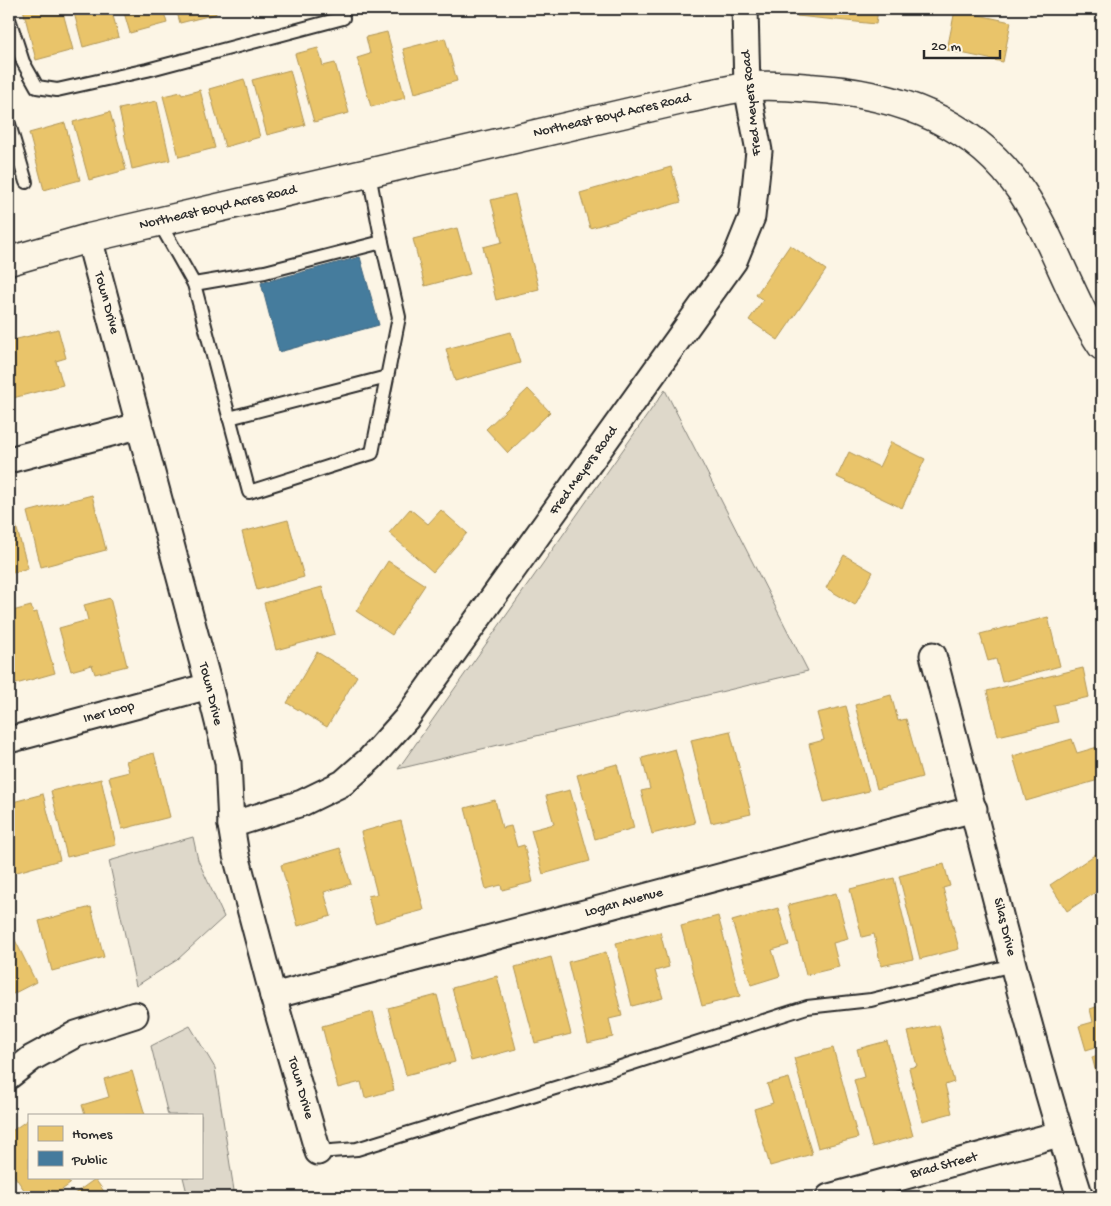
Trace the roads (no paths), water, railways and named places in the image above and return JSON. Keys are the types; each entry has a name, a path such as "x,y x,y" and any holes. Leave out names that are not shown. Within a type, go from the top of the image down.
{"street":[{"name":"Fred Meyers Road","path":"231,825 302,803 343,783 388,739 417,703 734,261 752,217 759,151 747,86 745,9"},
{"name":"Northeast Boyd Acres Road","path":"9,261 89,238 747,86 825,88 880,97 906,105 935,116 962,131 985,148 1004,168 1022,192 1037,217 1076,299 1102,346"},
{"name":"Town Drive","path":"89,238 209,686 228,762 231,825 236,854 273,996 318,1152"},
{"path":"9,460 138,426"},
{"name":"Silas Drive","path":"933,655 1013,965 1059,1134 1080,1197"},
{"name":"Iner Loop","path":"9,740 209,686"},
{"name":"Logan Avenue","path":"273,996 974,809"},
{"path":"9,1076 32,1058 76,1034 135,1015"},
{"name":"Brad Street","path":"829,1197 1059,1134"}],"lane":[{"path":"9,19 22,62 37,87 57,90 147,70 343,18 340,9"},
{"path":"9,124 26,182"},
{"path":"159,222 194,284 249,492 372,452 399,317 369,174"},
{"path":"194,284 265,272 382,242"},
{"path":"229,418 387,377"},
{"path":"318,1152 357,1149 568,1084 807,1007 871,1000 1013,965"}]}
